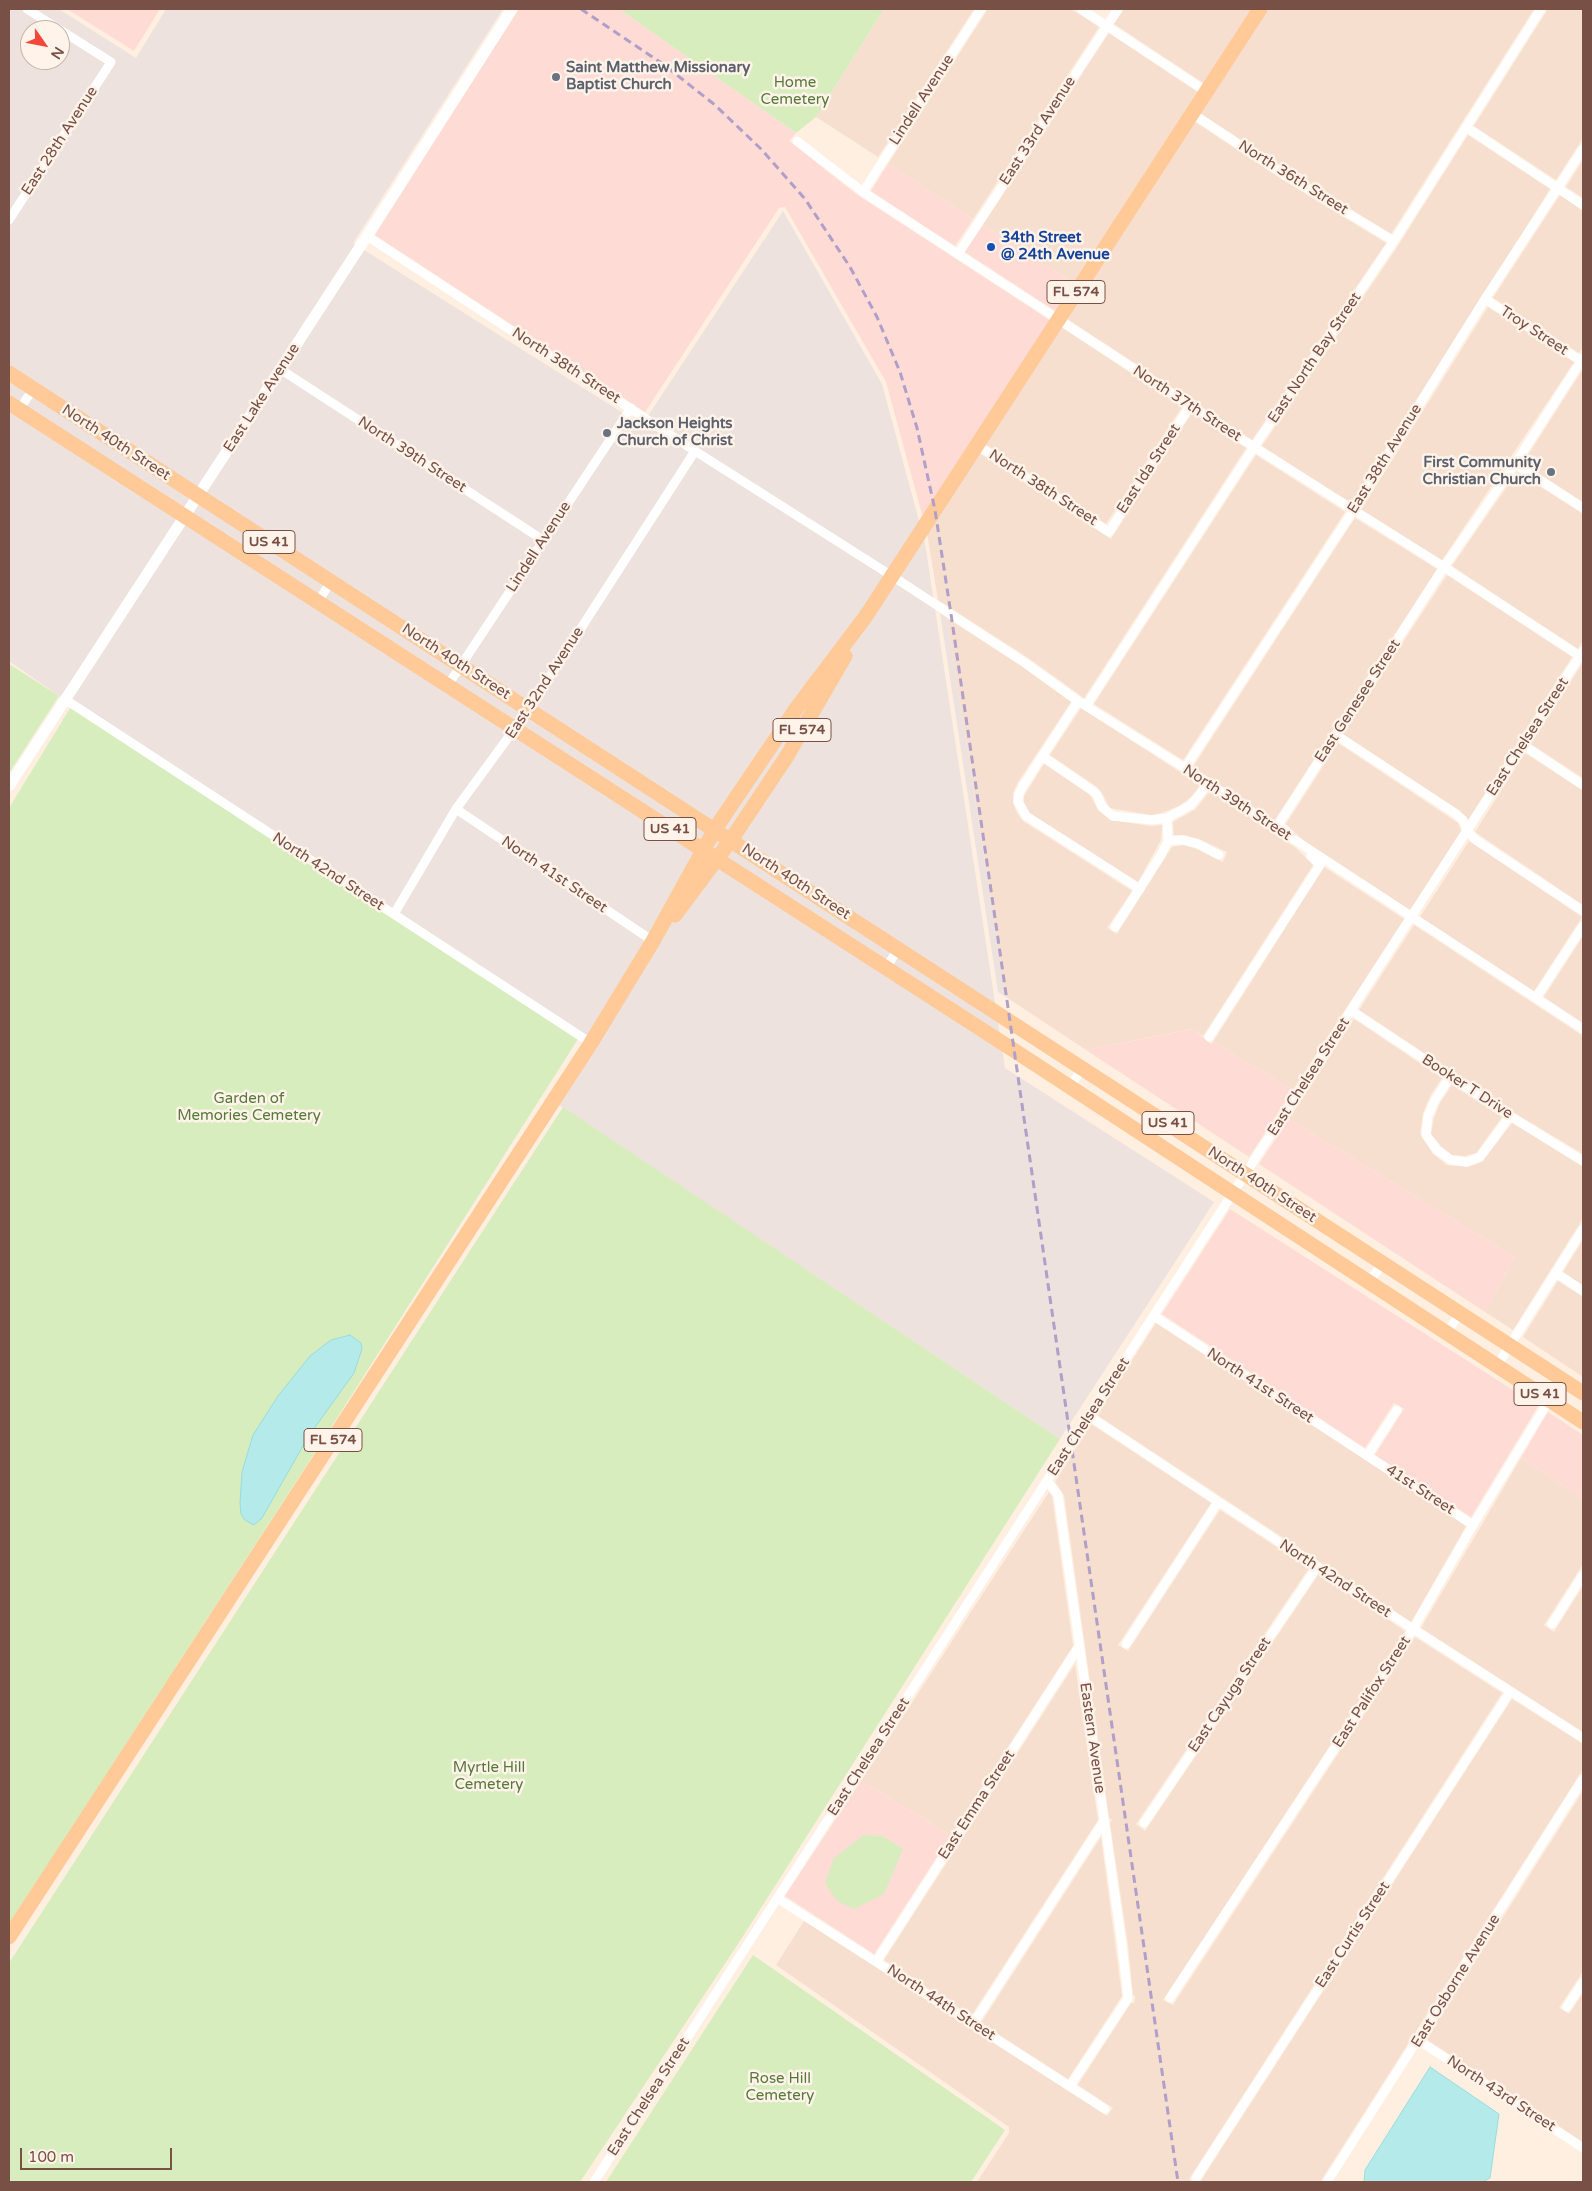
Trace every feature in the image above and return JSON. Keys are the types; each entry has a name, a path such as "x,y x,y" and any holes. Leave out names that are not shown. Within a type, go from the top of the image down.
{"main road":[{"name":"FL 574","path":"9,1936 591,1043 653,941 715,829 798,706 866,616 1260,9"},
{"name":"North 40th Street","path":"9,373 1583,1393"},
{"name":"North 40th Street","path":"14,406 886,968 1583,1422"},
{"name":"FL 574","path":"653,941 690,896 731,840 830,685 866,616"}],"street":[{"name":"East 28th Avenue","path":"9,220 111,62 27,9"},
{"name":"East Lake Avenue","path":"9,786 367,236 512,9"},
{"name":"Lindell Avenue","path":"863,192 981,9"},
{"path":"1080,9 1207,92"},
{"name":"East 33rd Avenue","path":"958,254 1118,9"},
{"name":"East North Bay Street","path":"1140,889 1026,816 1018,802 1019,794 1042,756 1082,703 1394,242 1541,9"},
{"name":"North 36th Street","path":"1193,114 1286,176 1394,242"},
{"path":"1466,127 1583,205"},
{"name":"North 37th Street","path":"797,141 863,192 1353,511 1582,655"},
{"name":"East 38th Avenue","path":"1185,768 1353,511 1485,300 1583,149"},
{"name":"North 38th Street","path":"367,236 695,451 892,576"},
{"name":"Troy Street","path":"1485,300 1583,360"},
{"name":"East Genesee Street","path":"1209,1037 1320,865 1278,825 1444,568 1583,360"},
{"name":"North 39th Street","path":"280,370 544,540"},
{"path":"14,406 33,389"},
{"name":"East Ida Street","path":"1108,532 1190,406"},
{"name":"Lindell Avenue","path":"448,686 631,408"},
{"name":"North 38th Street","path":"977,445 1108,532"},
{"name":"East 32nd Avenue","path":"394,914 456,809 516,730 695,451"},
{"path":"1515,464 1583,508"},
{"name":"North 39th Street","path":"892,576 1024,662 1082,703 1185,768 1583,1029"},
{"path":"318,602 331,582"},
{"name":"East Chelsea Street","path":"594,2182 1582,655"},
{"name":"North 42nd Street","path":"66,700 591,1043"},
{"path":"1336,735 1456,814 1463,820 1468,832 1476,840 1583,911"},
{"path":"1523,745 1583,785"},
{"path":"1042,756 1093,791 1102,807 1113,816 1152,820 1167,818 1191,805 1208,784"},
{"name":"North 41st Street","path":"456,809 653,941"},
{"path":"1115,926 1168,842 1167,818"},
{"path":"1168,842 1183,840 1198,844 1220,855"},
{"path":"1536,998 1583,926"},
{"path":"886,968 898,949"},
{"name":"Booker T Drive","path":"1352,1012 1510,1116 1583,1160"},
{"path":"1069,1088 1083,1068"},
{"path":"1450,1077 1435,1100 1428,1116 1426,1135 1437,1150 1451,1160 1467,1162 1480,1157 1510,1116"},
{"path":"1497,1366 1583,1229"},
{"path":"1369,1283 1382,1263"},
{"path":"1556,1273 1583,1291"},
{"path":"1447,1333 1460,1313"},
{"name":"North 41st Street","path":"1154,1316 1367,1456"},
{"name":"East Palifox Street","path":"1170,1998 1413,1629 1473,1525 1562,1379"},
{"path":"1367,1456 1397,1410"},
{"name":"North 42nd Street","path":"1089,1416 1317,1567 1583,1738"},
{"name":"41st Street","path":"1367,1456 1473,1525"},
{"name":"Eastern Avenue","path":"1048,1482 1058,1495 1128,1998 1070,2086"},
{"path":"1126,1644 1218,1502"},
{"name":"East Cayuga Street","path":"1144,1824 1317,1567"},
{"path":"1552,1624 1583,1575"},
{"name":"East Emma Street","path":"876,1962 1078,1648"},
{"name":"East Curtis Street","path":"1196,2178 1510,1692"},
{"name":"East Osborne Avenue","path":"1327,2182 1583,1779"},
{"path":"973,2024 1104,1821"},
{"name":"North 44th Street","path":"777,1898 1105,2109"},
{"path":"1567,2007 1583,1982"},
{"name":"North 43rd Street","path":"1418,2040 1583,2148"}],"shaded area":[{"path":"9,9 59,9 136,58 166,9 503,9 353,243 642,425 783,211 882,384 925,543 1005,1068 1214,1202 1060,1439 553,1101 591,1043 72,705 9,661"},
{"path":"67,9 160,9 134,51"},
{"path":"519,9 619,9 796,133 789,141 856,194 1051,321 923,518 886,382 785,207 779,208 645,412 375,235"},
{"path":"884,9 974,9 878,157 816,117"},
{"path":"988,9 1071,9 1099,27 973,219 888,164"},
{"path":"1124,9 1253,9 1205,84 1114,24"},
{"path":"1267,9 1534,9 1391,234 1200,113"},
{"path":"1548,9 1583,9 1583,138 1556,180 1474,126"},
{"path":"1109,33 1199,93 1075,284 983,225"},
{"path":"1195,122 1283,180 1386,243 1252,440 1066,318"},
{"path":"1468,135 1550,189 1351,503 1262,446 1396,249"},
{"path":"1583,160 1583,198 1566,187"},
{"path":"888,164 973,219 955,246 871,191"},
{"path":"1560,195 1583,211 1583,347 1579,353 1493,298"},
{"path":"983,225 1075,284 1057,312 965,252"},
{"path":"1488,307 1574,362 1442,560 1361,510"},
{"path":"1061,327 1182,407 1106,524 985,444"},
{"path":"1583,369 1583,502 1523,463"},
{"path":"1192,413 1246,448 1084,698 1027,657 938,600 927,533 979,453 1111,539"},
{"path":"1256,455 1345,512 1183,760 1094,704"},
{"path":"1517,472 1583,514 1583,640 1578,649 1452,566"},
{"path":"1355,518 1437,569 1274,821 1193,767"},
{"path":"1447,575 1572,657 1468,820 1459,810 1343,734"},
{"path":"940,613 947,618 1006,997 998,992"},
{"path":"947,618 1021,666 1071,702 1018,782 1013,793 1013,803 1023,821 1132,891 1107,928 1117,934 1172,847 1183,845 1197,849 1223,862 1227,852 1199,839 1184,835 1174,835 1173,822 1196,809 1210,791 1296,848 1313,865 1203,1036 1192,1029 1086,1050 1006,997"},
{"path":"1583,665 1583,778 1531,744"},
{"path":"1081,708 1200,785 1191,797 1179,806 1161,813 1151,815 1110,808 1097,787 1050,755"},
{"path":"1338,743 1458,823 1461,831 1410,910 1303,840 1286,824"},
{"path":"1525,753 1583,791 1583,905 1475,832"},
{"path":"1044,764 1090,795 1098,810 1110,820 1151,826 1162,825 1161,840 1138,882 1030,813 1024,802 1024,796"},
{"path":"1469,841 1582,917 1534,991 1420,917"},
{"path":"1324,867 1404,919 1293,1090 1213,1042"},
{"path":"1414,925 1583,1036 1583,1154 1513,1112 1359,1010"},
{"path":"1583,936 1583,1023 1544,997"},
{"path":"1354,1019 1442,1078 1430,1096 1423,1113 1420,1133 1432,1153 1447,1165 1467,1167 1482,1162 1512,1123 1583,1167 1583,1218 1513,1330 1485,1312 1515,1257 1289,1119"},
{"path":"1193,1029 1211,1044 1213,1042 1293,1090 1249,1157 1086,1050"},
{"path":"1452,1085 1502,1117 1476,1153 1465,1156 1452,1155 1431,1134 1434,1118 1440,1103"},
{"path":"1289,1119 1515,1257 1485,1312 1259,1164"},
{"path":"1230,1209 1538,1406 1471,1517 1375,1455 1404,1409 1394,1403 1365,1448 1162,1314"},
{"path":"1583,1240 1583,1285 1563,1272"},
{"path":"1558,1281 1583,1297 1583,1377 1523,1337"},
{"path":"1156,1323 1466,1526 1411,1622 1097,1415"},
{"path":"1548,1412 1583,1435 1583,1499 1521,1458"},
{"path":"1091,1424 1211,1503 1118,1645 1128,1651 1220,1510 1309,1568 1136,1824 1145,1831 1319,1574 1405,1631 1163,2000 1173,2005 1415,1637 1502,1693 1189,2179 1193,2182 977,2182 1009,2133 1009,2127 776,1965 804,1921 1107,2116 1113,2108 1078,2085 1131,2003 1134,2003 1135,1996 1133,1995 1128,1945 1110,1823 1112,1820 1109,1818 1064,1495 1055,1482"},
{"path":"1521,1458 1583,1499 1583,1564 1544,1625 1554,1632 1583,1586 1583,1732 1421,1628"},
{"path":"1049,1492 1052,1496 1073,1646 951,1835 861,1781"},
{"path":"1075,1664 1098,1820 971,2016 884,1960"},
{"path":"1512,1699 1583,1744 1583,1769 1320,2182 1200,2182"},
{"path":"861,1781 951,1835 874,1954 785,1896"},
{"path":"1583,1791 1583,1971 1559,2008 1569,2014 1583,1993 1583,2142 1426,2039"},
{"path":"1101,1837 1122,1996 1068,2079 981,2023"}],"green space":[{"name":"Home Cemetery","path":"619,9 884,9 816,117 796,133"},
{"path":"9,664 59,696 9,773"},
{"name":"Garden of Memories Cemetery","path":"72,705 580,1036 327,1434 9,1924 9,808"},
{"name":"Myrtle Hill Cemetery","path":"563,1107 1060,1439 738,1944 580,2182 9,2182 9,1963"},
{"path":"864,1835 883,1836 903,1849 884,1894 854,1909 837,1901 825,1883 834,1858"},
{"name":"Rose Hill Cemetery","path":"753,1955 1005,2130 971,2182 606,2182"}],"water":[{"path":"350,1335 361,1343 362,1349 354,1373 308,1437 262,1518 254,1525 250,1523 241,1514 240,1503 242,1472 253,1435 278,1396 310,1356 331,1340"},
{"path":"1430,2067 1499,2114 1490,2178 1483,2182 1364,2182 1365,2170"}],"railway":[{"path":"581,9 663,64 715,105 761,149 805,199 850,267 877,317 900,372 917,428 935,510 951,614 1178,2182"}],"place":[{"name":"Saint Matthew Missionary Baptist Church","path":"556,77"},
{"name":"34th Street @ 24th Avenue","path":"991,247"},
{"name":"Jackson Heights Church of Christ","path":"607,433"},
{"name":"First Community Christian Church","path":"1551,472"}]}
